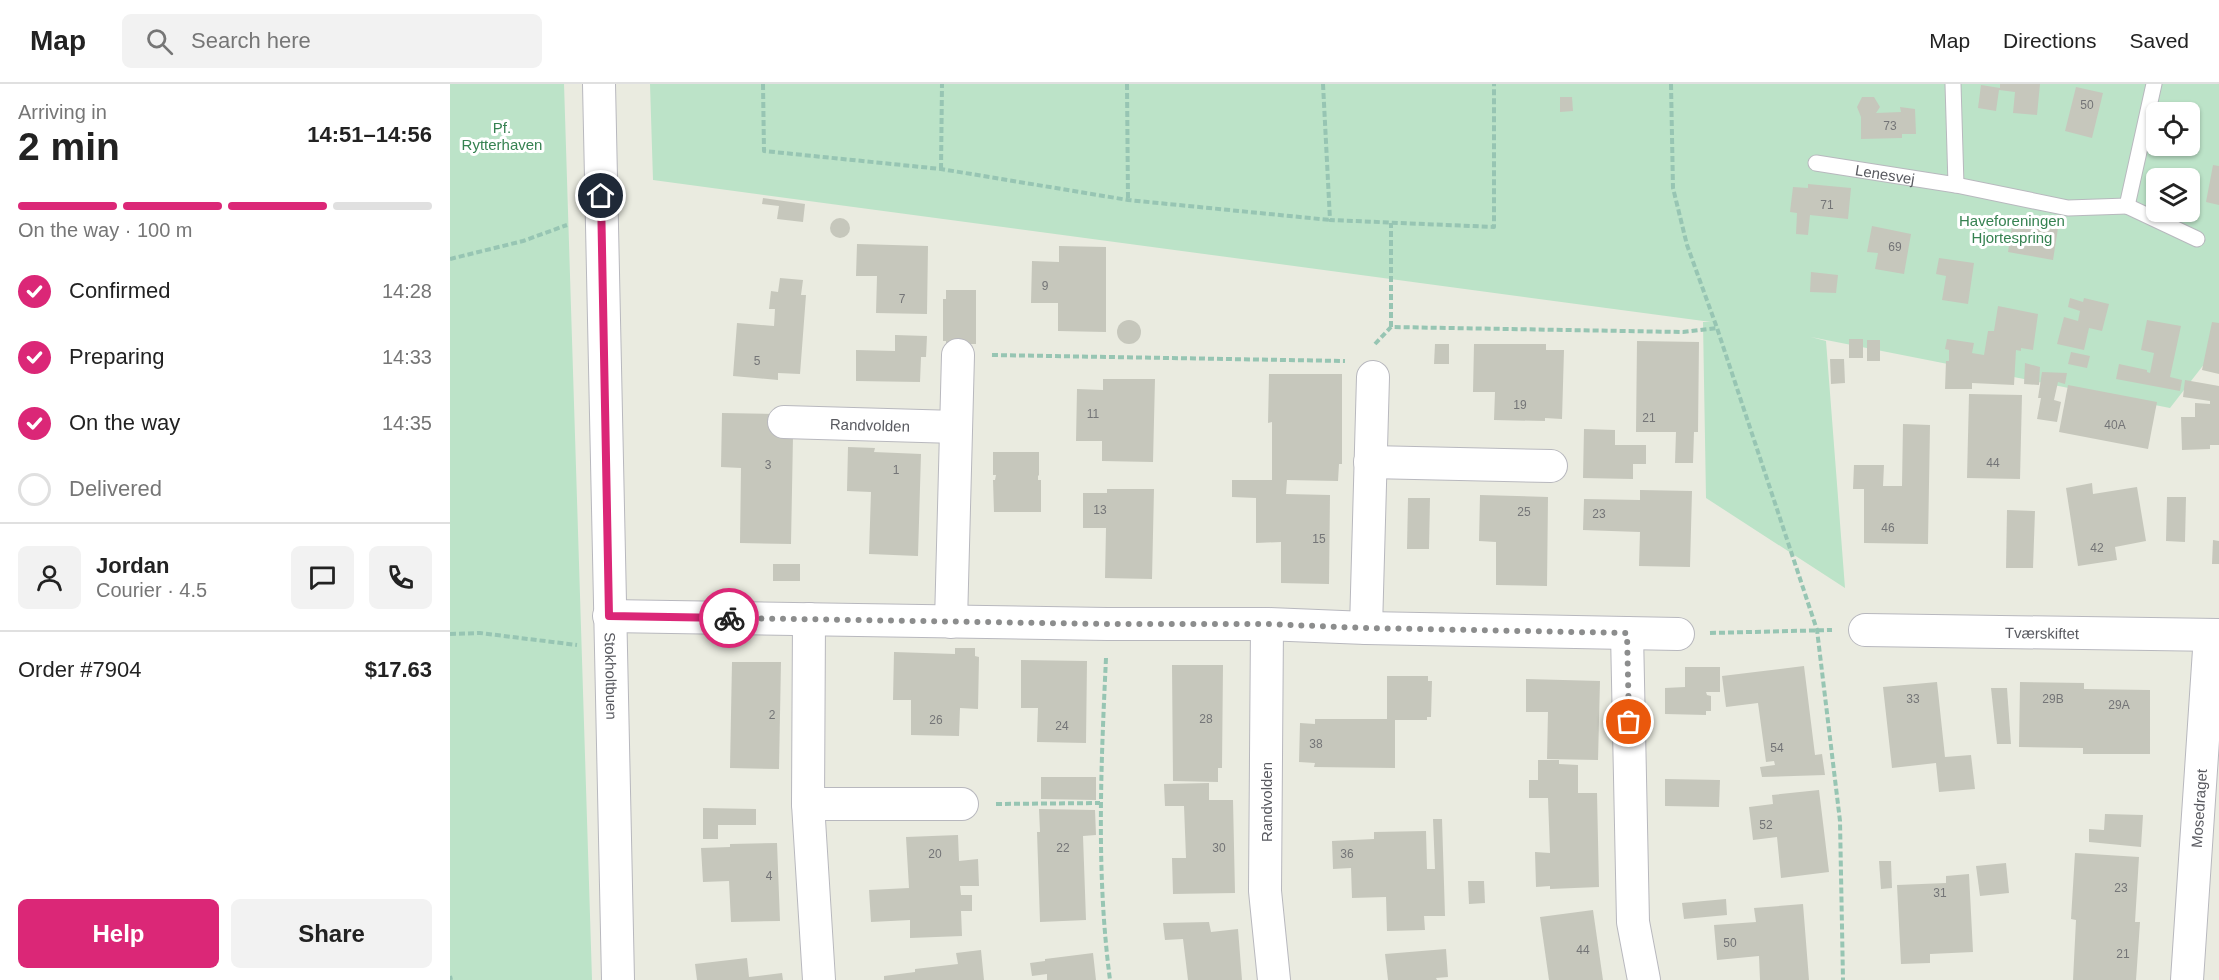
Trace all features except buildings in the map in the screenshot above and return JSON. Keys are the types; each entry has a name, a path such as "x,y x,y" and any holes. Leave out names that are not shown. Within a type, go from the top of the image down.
{"street":[{"name":"Stokholtbuen","path":"599,84 618,980"},
{"path":"951,622 958,355"},
{"path":"1366,628 1372,377"},
{"name":"Randvolden","path":"784,422 956,428"},
{"path":"1370,462 1551,466"},
{"path":"809,619 808,804 819,980"},
{"path":"610,631 809,619 1267,624 1678,634"},
{"name":"Randvolden","path":"1267,624 1265,891 1274,980"},
{"name":"Tværskiftet","path":"1865,630 2214,635"},
{"path":"1627,633 1633,922 1644,980"},
{"name":"Mosedraget","path":"2187,980 2214,635"},
{"path":"808,804 962,804"}],"lane":[{"path":"1953,84 1956,185"},
{"path":"2127,206 2154,84"},
{"name":"Lenesvej","path":"1816,163 1956,185 2068,208 2127,206 2197,239"}],"path":[{"path":"763,84 764,151 941,169 1128,200 1330,220 1494,227 1494,84"},
{"path":"941,169 942,84"},
{"path":"1127,84 1128,200"},
{"path":"1323,84 1330,220"},
{"path":"1671,84 1673,188 1687,245 1717,328 1817,630 1840,821 1843,980"},
{"path":"450,259 523,242 582,218 602,219"},
{"path":"1374,344 1391,327 1391,223"},
{"path":"1391,327 1683,332 1717,328"},
{"path":"958,355 1346,361"},
{"path":"1107,624 1100,803 1103,927 1110,980"},
{"path":"1678,634 1865,630"},
{"path":"450,634 480,633 568,644 610,631"},
{"path":"962,804 1100,803"}],"green space":[{"name":"Pf. Rytterhaven","path":"450,84 564,84 592,980 450,980"},
{"name":"Haveforeningen Hjortespring","path":"650,84 2219,84 2219,345 2170,408 1811,337 1826,341 1845,588 1706,498 1703,322 1711,322 653,180"}],"way so far":[{"path":"729,618 1267,624 1627,633 1629,722"}],"route":[{"path":"601,196 609,616 729,618"}]}
